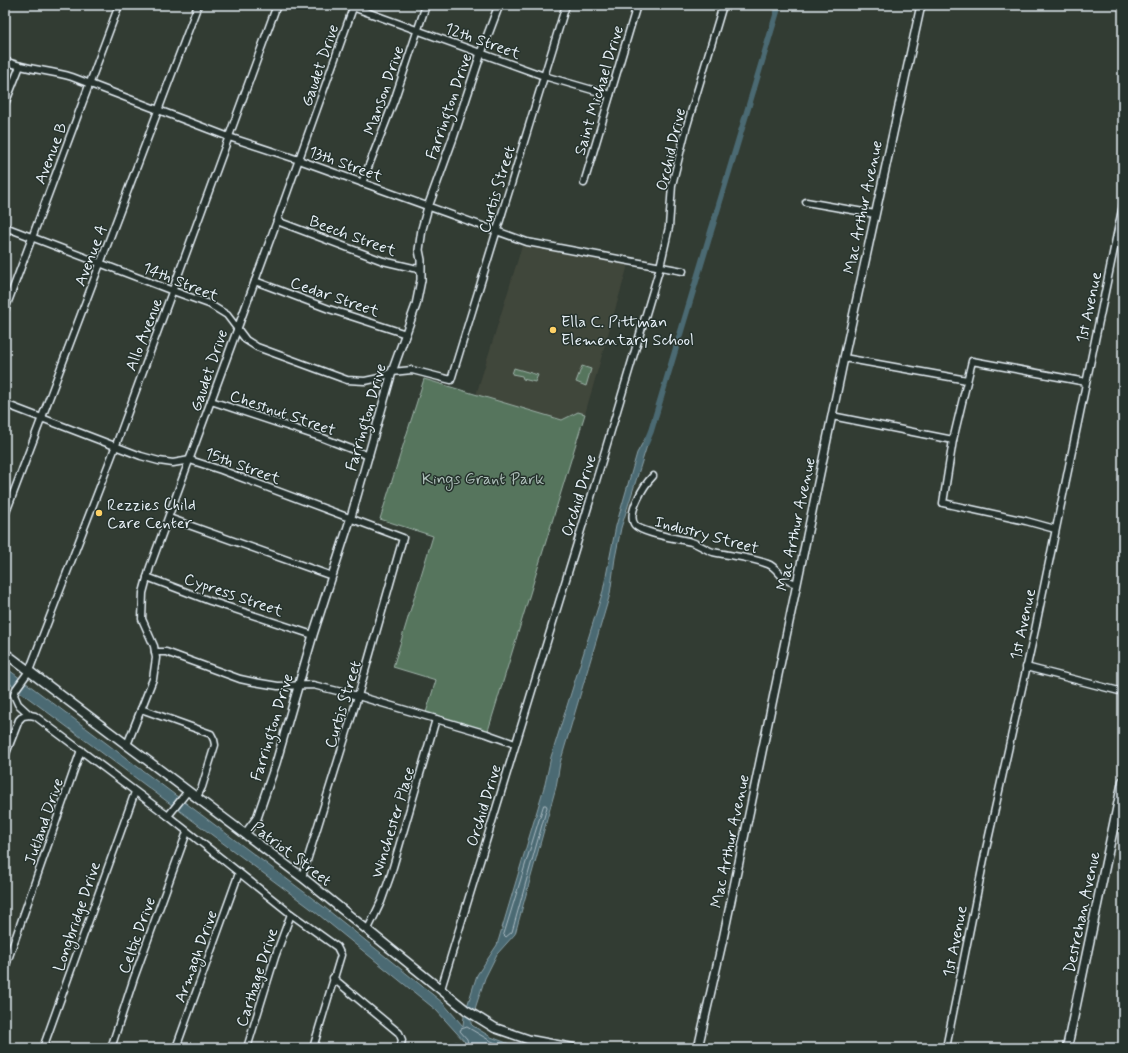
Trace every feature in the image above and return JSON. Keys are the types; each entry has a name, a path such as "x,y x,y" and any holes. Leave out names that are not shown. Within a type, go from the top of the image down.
{"main road":[{"name":"Patriot Street","path":"5,654 27,674 127,745 187,793 197,797 302,878 368,929 466,1010 495,1028 530,1040 573,1048"},
{"name":"Destrehan Avenue","path":"1067,1048 1123,781"}],"street":[{"name":"Avenue B","path":"5,310 119,5"},
{"name":"Avenue A","path":"5,515 198,5"},
{"name":"Allo Avenue","path":"30,715 18,704 14,695 16,689 27,674 116,445 277,5"},
{"name":"Manson Drive","path":"362,183 394,101 426,5"},
{"name":"Farrington Drive","path":"245,834 253,824 260,810 276,763 313,635 351,517 392,372 406,334 418,292 421,280 421,260 419,250 422,229 428,207 453,138 480,53 499,5"},
{"name":"Curtis Street","path":"451,380 566,5"},
{"name":"Saint Michael Drive","path":"584,183 637,5"},
{"name":"Orchid Drive","path":"441,989 660,267 669,227 672,185 686,129 723,5"},
{"name":"Mac Arthur Avenue","path":"698,1048 723,940 844,358 921,5"},
{"name":"12th Street","path":"351,6 544,76 610,95"},
{"name":"Gaudet Drive","path":"127,745 153,680 156,658 154,646 142,619 143,593 237,327 299,160 351,6"},
{"name":"13th Street","path":"5,60 20,66 56,72 229,137 299,160 527,242 683,271"},
{"path":"5,104 20,66"},
{"path":"806,202 875,214"},
{"name":"1st Avenue","path":"946,1048 984,856 1026,667 1123,205"},
{"name":"Beech Street","path":"277,221 383,261 421,269"},
{"name":"14th Street","path":"5,227 209,304 227,315 246,340 257,347 347,380 365,381 379,378 392,372 412,370 451,380"},
{"name":"Cedar Street","path":"255,281 329,310 406,334"},
{"path":"844,358 967,380"},
{"path":"1055,529 1026,521 943,503 953,440 972,361 1086,382"},
{"name":"Chestnut Street","path":"211,401 322,438 369,456"},
{"name":"15th Street","path":"5,404 142,456 173,463 190,460 222,470 351,517 403,538"},
{"path":"832,416 953,440"},
{"name":"Industry Street","path":"653,476 640,493 633,512 633,520 636,525 649,532 692,542 712,552 769,564 784,579 797,584"},
{"path":"169,518 332,576"},
{"name":"Curtis Street","path":"302,878 358,696 403,538"},
{"name":"Cypress Street","path":"148,577 210,601 313,635"},
{"path":"155,652 166,652 240,679 278,686 313,685 358,696 515,744"},
{"path":"1026,667 1123,692"},
{"path":"141,709 211,734 214,740 214,745 202,787 197,797"},
{"path":"5,756 23,716 30,715 42,720 168,816 292,914 337,947 340,955 313,1048"},
{"name":"Winchester Place","path":"368,929 381,902 391,874 436,719"},
{"name":"Jutland Drive","path":"5,968 81,750"},
{"name":"Longbridge Drive","path":"43,1048 135,792"},
{"path":"168,816 187,793"},
{"name":"Celtic Drive","path":"111,1048 134,978 187,832"},
{"name":"Armagh Drive","path":"176,1048 239,872"},
{"name":"Carthage Drive","path":"247,1048 275,956 292,914"},
{"path":"333,978 400,1033 402,1040 400,1048"}],"shaded area":[{"name":"Ella C. Pittman Elementary School","path":"522,246 628,265 585,414 577,412 562,420 476,395"}],"green space":[{"path":"582,366 591,369 586,386 576,382"},
{"path":"514,368 538,375 535,382 523,379 522,376 512,374"},
{"name":"Kings Grant Park","path":"424,379 562,420 578,412 585,414 487,734 425,716 436,680 393,667 433,536 380,519"}],"water":[{"path":"647,435 650,436 621,528 610,594 560,763 556,787 515,934 497,954 485,978 471,1021 473,1026 491,1037 520,1048 471,1048 457,1045 449,1048 455,1042 465,1042 436,1010 314,911 5,679 5,667 324,907 443,1003 463,1026 464,1016 477,975 497,945 545,784 551,757 603,591 616,526 637,453"}],"waterway":[{"path":"646,443 651,431 779,5"}],"place":[{"name":"Ella C. Pittman Elementary School","path":"553,330"},
{"name":"Rezzies Child Care Center","path":"99,513"}]}
